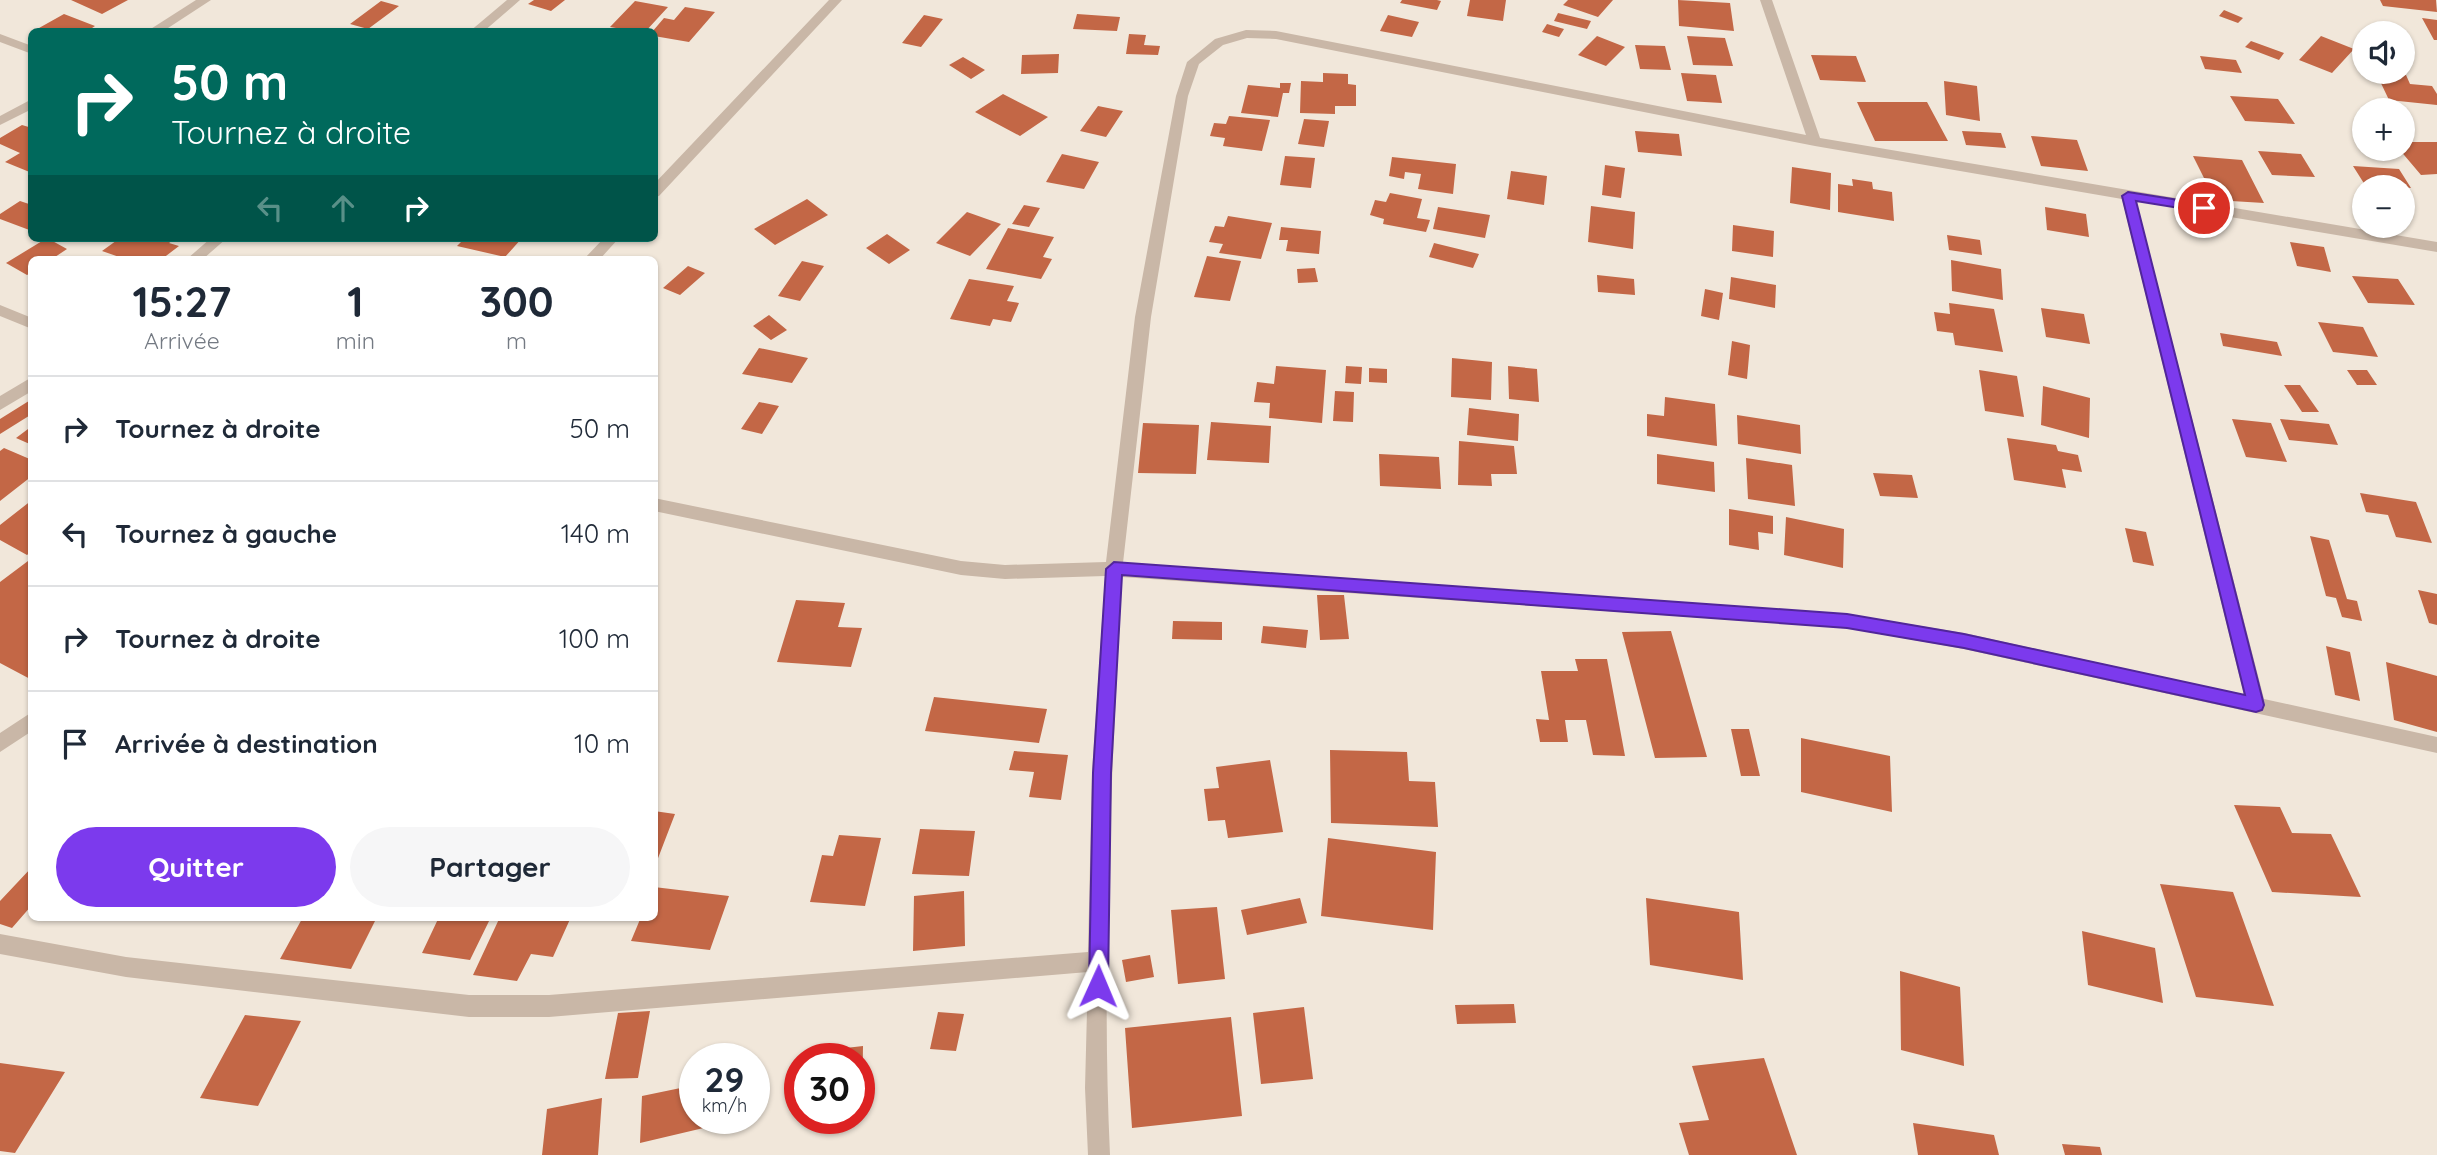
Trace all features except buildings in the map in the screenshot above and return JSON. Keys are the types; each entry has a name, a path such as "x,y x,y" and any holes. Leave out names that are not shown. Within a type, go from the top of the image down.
{"street":[{"path":"159,28 205,0"},
{"path":"480,28 514,0"},
{"path":"658,189 836,0"},
{"path":"1766,0 1815,142"},
{"path":"1099,1155 1096,1088 1102,773 1114,569 1143,317 1182,96 1193,62 1219,42 1246,34 1276,35 1815,142 2437,247"},
{"path":"0,38 28,48"},
{"path":"0,121 28,105"},
{"path":"2128,196 2256,705"},
{"path":"198,256 215,242"},
{"path":"594,256 608,242"},
{"path":"0,310 28,322"},
{"path":"0,404 28,386"},
{"path":"658,505 961,568 1005,572 1114,569 1847,621 1964,641 2437,745"},
{"path":"0,744 28,723"},
{"path":"0,944 126,967 468,1006 549,1006 1099,961"}],"route":[{"path":"1098,986 1102,773 1114,569 1847,621 1964,641 2256,705 2128,196 2204,208"}]}
